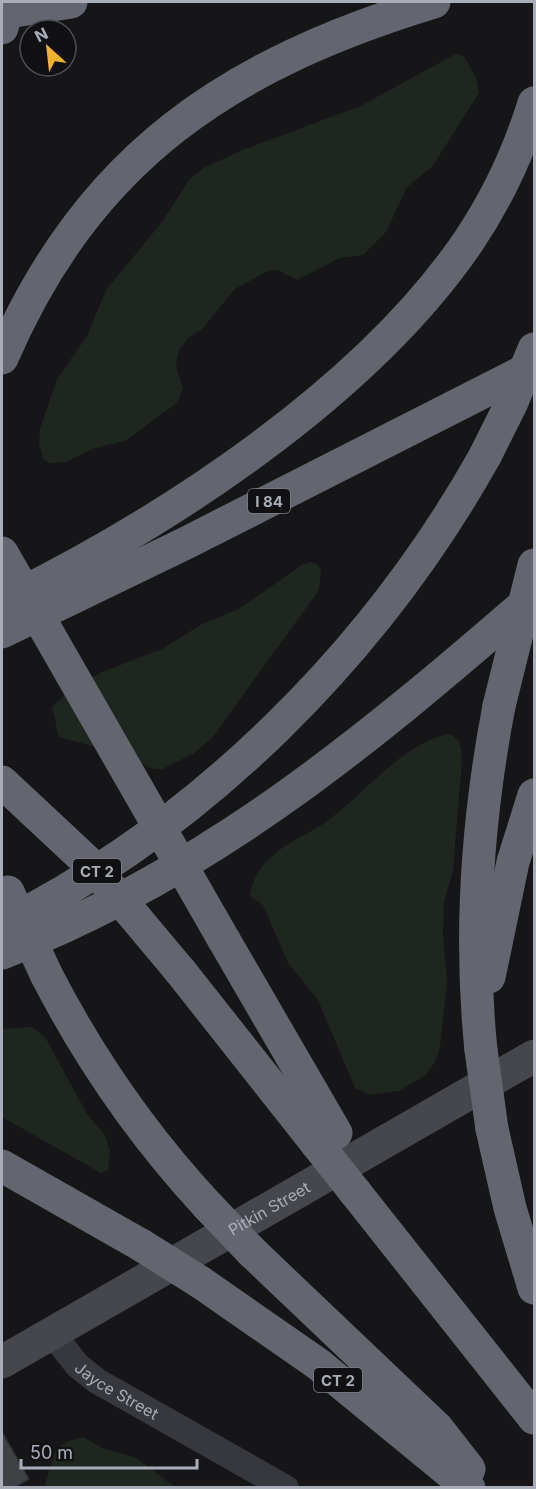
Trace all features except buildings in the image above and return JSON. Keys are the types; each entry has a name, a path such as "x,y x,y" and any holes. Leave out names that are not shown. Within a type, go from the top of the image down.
{"highway":[{"path":"2,28 9,2"},
{"path":"2,6 60,2"},
{"path":"2,13 71,2"},
{"path":"2,358 33,293 75,229 120,177 172,128 216,96 285,57 342,33 434,2"},
{"path":"2,603 109,544 223,472 279,432 367,356 428,294 468,242 506,175 534,103"},
{"path":"2,925 66,890 143,838 198,795 279,722 332,668 398,589 440,529 485,456 515,396 534,349"},
{"name":"I 84","path":"2,632 186,543 534,366"},
{"path":"2,553 224,940 326,1138 452,1314 534,1419"},
{"path":"534,565 499,706 484,792 475,887 474,957 480,1044 492,1129 512,1215 534,1288"},
{"path":"2,953 132,892 250,824 349,750 534,596"},
{"name":"CT 2","path":"2,782 93,867 326,1138"},
{"path":"480,1044 508,878 534,795"},
{"path":"5,883 46,974 86,1044 122,1098 174,1168 252,1252 437,1428 484,1488"},
{"name":"CT 2","path":"2,1166 141,1245 200,1282 318,1364 469,1488"}],"main road":[{"name":"Pitkin Street","path":"2,1362 534,1056"}],"street":[{"name":"Jayce Street","path":"52,1333 77,1365 97,1381 286,1488"}],"shaded area":[{"path":"456,54 464,56 476,78 479,93 432,167 407,187 386,232 363,255 340,258 297,280 277,270 268,271 235,289 202,329 189,337 179,350 176,366 183,388 177,403 125,441 95,448 66,462 50,463 44,460 39,445 40,429 57,379 87,336 106,290 162,222 189,180 202,169 240,151 360,106"},
{"path":"311,562 318,565 321,572 319,590 212,738 193,754 163,769 154,769 123,756 107,754 92,746 59,737 52,707 69,691 102,672 162,649 202,624 239,609 303,564"},
{"path":"449,734 459,741 462,761 453,870 444,902 443,934 447,981 440,1047 435,1062 426,1075 399,1091 369,1095 355,1088 318,1000 288,963 263,905 250,896 251,890 260,870 277,852 326,822 416,747"},
{"path":"32,1027 45,1037 87,1114 105,1135 110,1151 108,1170 101,1173 2,1117 2,1029"},
{"path":"83,1437 104,1449 135,1457 175,1487 44,1487 56,1449 68,1441"}]}
